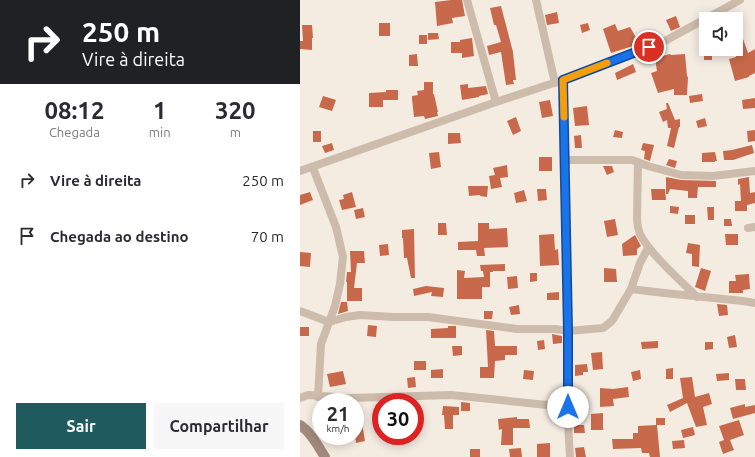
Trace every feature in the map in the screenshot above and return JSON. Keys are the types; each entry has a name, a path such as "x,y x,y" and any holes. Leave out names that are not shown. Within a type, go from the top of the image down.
{"street":[{"path":"468,0 496,102"},
{"path":"536,0 559,82 564,160 570,457"},
{"path":"300,171 313,168 496,102 559,82 663,42 727,4 740,0"},
{"path":"564,160 624,159 681,175 713,176 755,170"},
{"path":"638,162 638,228 648,248 696,297"},
{"path":"313,168 336,226 343,257 340,284 335,306 321,344 318,393"},
{"path":"300,311 329,322 346,316 360,315 394,318 428,318 510,328 555,329 568,331 603,328 612,321 631,289 640,263 648,248"},
{"path":"631,289 755,303"},
{"path":"300,398 308,395 312,396"},
{"path":"364,398 451,395 568,407"},
{"path":"300,424 304,427 325,457"}],"building":[{"path":"462,0 465,16 452,18 453,23 437,26 435,2"},
{"path":"501,6 513,52 516,80 513,80 514,84 506,85 501,52 489,55 487,46 501,42 496,25 494,25 490,8"},
{"path":"557,12 559,23 547,25 545,15"},
{"path":"676,16 680,27 671,31 666,20"},
{"path":"379,23 390,23 390,36 379,36"},
{"path":"588,23 590,30 582,33 580,25"},
{"path":"615,24 618,31 630,27 638,41 632,44 633,46 611,53 603,29"},
{"path":"302,25 312,25 312,50 300,49 300,41 303,41"},
{"path":"428,33 438,33 439,39 428,40"},
{"path":"419,35 427,35 427,44 419,44"},
{"path":"472,38 474,56 462,58 462,53 451,53 451,42 460,42 460,40"},
{"path":"743,39 748,53 755,49 755,73 749,77 735,81 729,59 743,56"},
{"path":"417,54 418,66 409,66 409,55"},
{"path":"670,54 685,54 688,77 687,95 674,95 674,89 658,93 651,73 657,71 655,58"},
{"path":"704,56 712,56 712,60 704,60"},
{"path":"633,64 636,72 617,80 615,73"},
{"path":"424,82 433,82 433,94 438,112 438,116 425,119 424,116 414,117 412,99 412,96 418,95 417,91 424,90"},
{"path":"468,84 468,88 486,86 488,94 462,100 460,85"},
{"path":"386,90 398,90 398,100 383,100 383,107 369,107 369,93 386,92"},
{"path":"702,94 703,101 690,103 689,96"},
{"path":"323,96 336,100 332,111 319,107"},
{"path":"755,98 755,108 743,109 742,100"},
{"path":"550,100 553,116 542,118 539,102"},
{"path":"666,103 668,103 675,120 680,119 680,127 674,148 667,146 671,128 668,128 667,120 663,122 659,112 667,109"},
{"path":"587,106 589,125 575,126 573,108"},
{"path":"516,117 521,131 513,135 507,121"},
{"path":"705,118 707,126 698,128 696,121"},
{"path":"615,130 623,132 622,138 613,137"},
{"path":"755,130 755,141 748,142 747,131"},
{"path":"313,131 321,131 321,142 313,142"},
{"path":"448,133 460,133 461,143 448,144"},
{"path":"581,135 582,148 575,148 574,136"},
{"path":"332,143 334,150 325,153 322,146"},
{"path":"643,143 654,145 650,161 644,159 645,151 641,150"},
{"path":"752,145 754,153 733,160 724,160 723,151"},
{"path":"439,152 441,167 431,169 429,153"},
{"path":"715,152 717,161 702,162 702,153"},
{"path":"539,157 552,157 552,171 539,171"},
{"path":"669,159 677,161 675,168 666,165"},
{"path":"507,165 508,177 500,178 502,187 491,189 489,176 495,175 493,168"},
{"path":"603,166 612,166 614,172 607,175"},
{"path":"666,177 681,180 716,181 716,187 698,187 697,198 688,198 688,191 670,189 668,194 666,194"},
{"path":"749,177 750,193 755,192 755,203 747,205 747,211 735,211 735,201 741,201 740,184 738,185 738,179"},
{"path":"468,186 488,186 487,197 480,195 469,196"},
{"path":"537,189 546,189 547,200 538,201"},
{"path":"651,189 665,189 666,200 652,200"},
{"path":"524,190 527,201 516,203 514,193"},
{"path":"310,192 313,200 300,205 300,195"},
{"path":"352,192 356,207 342,210 339,200 344,199 343,195"},
{"path":"670,206 679,207 678,214 670,213"},
{"path":"707,207 714,207 714,220 708,220"},
{"path":"363,208 365,217 356,219 354,210"},
{"path":"685,215 695,215 695,224 685,224"},
{"path":"615,219 618,235 607,237 604,221"},
{"path":"724,219 731,219 732,226 724,226"},
{"path":"438,223 446,223 447,235 438,235"},
{"path":"478,223 489,223 489,229 507,228 508,247 484,248 485,256 477,256 476,250 458,250 458,242 478,241"},
{"path":"414,229 415,278 411,278 407,258 404,258 402,230"},
{"path":"554,234 555,250 558,249 559,265 540,266 539,235"},
{"path":"725,234 738,234 738,245 726,245"},
{"path":"635,235 641,246 637,249 637,255 623,256 622,244"},
{"path":"688,243 700,245 699,267 692,266 692,254 686,253"},
{"path":"388,244 389,255 380,256 379,245"},
{"path":"350,251 364,251 365,263 357,263 354,288 362,288 362,301 347,301 347,272 351,272"},
{"path":"300,252 311,253 310,267 300,266"},
{"path":"505,264 505,271 490,272 490,287 482,287 482,299 457,299 457,270 465,271 464,278 484,277 480,265"},
{"path":"604,268 616,269 617,282 604,282"},
{"path":"701,268 711,271 705,291 695,287"},
{"path":"530,273 537,273 537,281 530,282"},
{"path":"749,274 750,289 743,290 743,293 729,293 729,281 736,281 735,275"},
{"path":"517,276 518,288 508,289 507,277"},
{"path":"426,286 444,288 443,297 431,296 432,292 414,296 413,289"},
{"path":"559,292 559,300 547,300 547,293"},
{"path":"341,302 347,302 348,311 338,314"},
{"path":"717,304 727,305 728,315 719,316"},
{"path":"519,305 520,314 511,315 509,307"},
{"path":"484,311 493,311 492,319 484,319"},
{"path":"368,325 377,326 376,337 367,336"},
{"path":"448,326 456,326 456,338 431,338 431,329 448,328"},
{"path":"300,327 309,327 309,336 300,336"},
{"path":"486,330 494,331 495,346 517,346 517,355 505,355 505,360 495,361 494,378 480,378 480,367 488,367"},
{"path":"552,334 562,336 562,343 553,344"},
{"path":"735,335 737,347 729,348 727,337"},
{"path":"544,340 545,349 538,350 537,341"},
{"path":"658,341 658,348 642,349 641,342"},
{"path":"705,342 713,342 713,349 705,350"},
{"path":"452,346 462,346 462,355 453,356"},
{"path":"602,352 603,369 593,370 591,353"},
{"path":"414,361 426,361 426,370 414,370"},
{"path":"587,364 588,372 583,372 583,375 575,376 575,365"},
{"path":"673,368 673,379 666,379 666,369"},
{"path":"443,369 443,378 431,378 431,370"},
{"path":"524,370 534,371 533,380 523,379"},
{"path":"640,370 641,379 633,381 631,372"},
{"path":"343,371 346,384 330,387 327,374"},
{"path":"729,373 729,380 717,381 716,374"},
{"path":"415,377 416,387 408,388 407,378"},
{"path":"692,377 695,397 709,393 712,404 703,407 707,425 696,427 687,403 670,412 667,405 683,398 680,378"},
{"path":"735,379 745,379 746,390 736,390"},
{"path":"628,387 629,397 613,399 614,406 600,407 600,388 613,389"},
{"path":"461,402 470,403 470,411 461,411"},
{"path":"745,404 745,407 755,405 755,413 733,419 730,408"},
{"path":"443,406 459,407 459,415 453,415 453,429 445,429 444,415 442,415"},
{"path":"603,413 603,430 591,430 591,414"},
{"path":"517,417 517,419 529,419 530,428 513,428 513,445 501,445 502,429 499,430 498,419"},
{"path":"656,418 665,418 665,425 657,425 660,457 650,457 649,453 642,453 641,448 613,449 612,439 633,439 633,433 638,433 638,426 656,425"},
{"path":"739,420 744,435 730,440 734,450 723,454 719,442 724,440 719,426"},
{"path":"574,425 584,425 585,433 574,433"},
{"path":"693,427 695,435 683,438 681,430"},
{"path":"684,440 685,448 673,449 672,441"},
{"path":"550,443 550,457 537,457 537,444"},
{"path":"584,447 586,457 576,457 575,448"},
{"path":"521,448 522,457 510,457 509,449"},
{"path":"470,449 480,449 480,457 470,457"}],"slow traffic":[{"path":"564,117 563,80 607,63"}],"route":[{"path":"568,407 563,80 649,47"}]}
